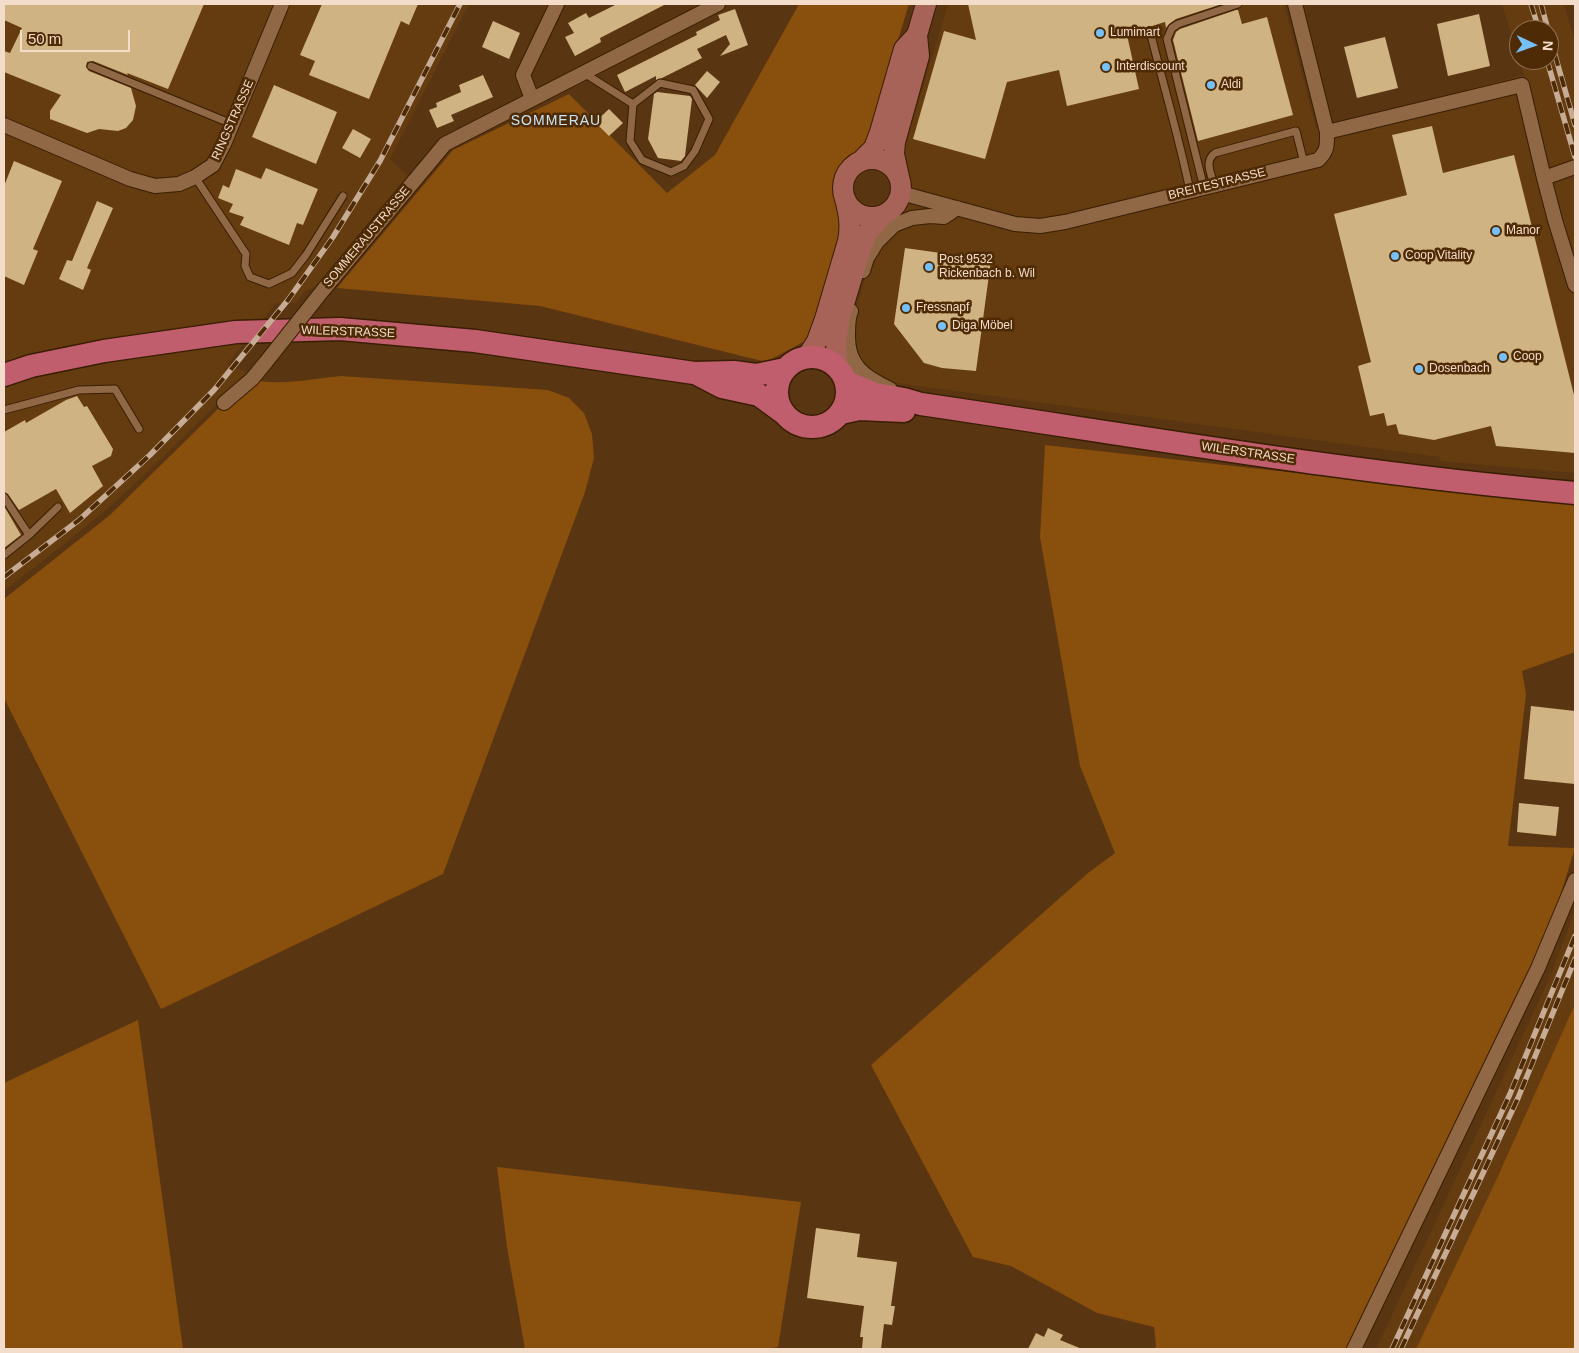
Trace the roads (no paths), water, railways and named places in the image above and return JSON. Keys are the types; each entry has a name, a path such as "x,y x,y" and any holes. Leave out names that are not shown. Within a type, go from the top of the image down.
{"main road":[{"path":"841,374 828,361 818,357 807,357 785,369 779,380 777,391 779,403 784,414 802,426 813,427 823,425 833,420 840,413 846,398 836,341 840,317 866,234 898,201 900,185 894,154 895,142 919,56 917,35 926,4"},
{"path":"807,357 817,341 825,319 848,241 850,216 845,199 844,183 846,175 852,167 874,148 904,49 917,35"},
{"path":"861,161 871,159 886,162 894,168 900,185"},
{"path":"845,199 851,208 863,216 883,215"},
{"name":"WILERSTRASSE","path":"4,375 31,366 104,351 226,333 340,330 476,340 694,373 734,372 756,374 785,369"},
{"name":"WILERSTRASSE","path":"694,373 722,387 758,395 784,414"},
{"name":"WILERSTRASSE","path":"841,374 875,394 921,404 1414,476 1575,493"},
{"name":"WILERSTRASSE","path":"840,413 859,409 902,412 921,404"}],"street":[{"name":"RINGSTRASSE","path":"4,125 138,181 155,186 179,184 195,177 213,165 282,4"},
{"path":"532,99 523,75 557,4"},
{"name":"SOMMERAUSTRASSE","path":"224,403 252,379 445,144 718,4"},
{"name":"BREITESTRASSE","path":"900,185 957,208 1015,224 1040,226 1065,222 1318,160 1324,154 1327,144 1327,132 1294,4"},
{"path":"1327,132 1522,85 1555,220 1575,285"},
{"path":"1544,178 1575,167"},
{"path":"921,404 906,392 889,389 871,380 859,370 852,359 848,347 849,315 868,258 877,242 894,224 912,218 944,217 957,208"},
{"path":"1354,1349 1538,968 1575,880"}],"lane":[{"path":"1203,188 1167,39 1172,28 1178,24 1238,4"},
{"path":"1150,31 1166,98 1185,163 1203,188"},
{"path":"91,66 232,124"},
{"path":"584,73 633,104"},
{"path":"660,84 693,90 708,119 695,151 684,166 671,172 642,160 630,141 633,104 660,84"},
{"path":"1203,188 1208,161 1215,152 1296,131 1304,164"},
{"path":"195,177 246,254 245,266 250,277 269,284 292,273 306,255 343,196"},
{"path":"4,410 78,390 115,389 139,429"},
{"path":"4,497 29,535"},
{"path":"4,555 29,535 58,507"}],"railway":[{"path":"4,577 79,520 150,455 214,390 288,300 333,237 380,161 460,4"},
{"path":"1531,4 1536,20"},
{"path":"1541,4 1545,20"},
{"path":"1559,69 1575,125"},
{"path":"1550,70 1575,157"},
{"path":"1392,1349 1510,1094 1575,936"},
{"path":"1401,1349 1518,1098 1575,959"}],"place":[{"name":"Lumimart","path":"1100,33"},
{"name":"Interdiscount","path":"1106,67"},
{"name":"Aldi","path":"1211,85"},
{"name":"Manor","path":"1496,231"},
{"name":"Coop Vitality","path":"1395,256"},
{"name":"Post 9532 Rickenbach b. Wil","path":"929,267"},
{"name":"Fressnapf","path":"906,308"},
{"name":"Diga Möbel","path":"942,326"},
{"name":"Coop","path":"1503,357"},
{"name":"Dosenbach","path":"1419,369"}],"district":[{"name":"SOMMERAU","path":"556,121"}]}
